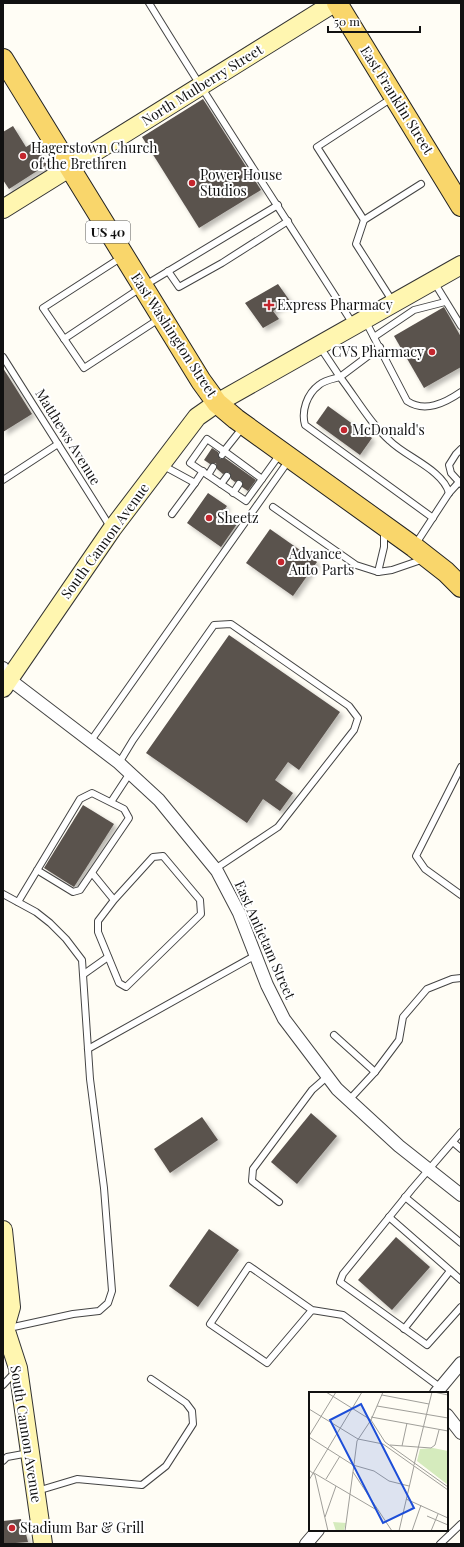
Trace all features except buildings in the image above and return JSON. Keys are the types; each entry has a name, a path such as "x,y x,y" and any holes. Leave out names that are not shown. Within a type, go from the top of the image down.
{"main road":[{"name":"East Franklin Street","path":"336,3 456,190 461,206"},
{"name":"East Washington Street","path":"3,59 161,318 201,381 217,403 285,456 421,552"},
{"name":"US 40","path":"421,552 461,587"}],"street":[{"name":"North Mulberry Street","path":"3,209 336,3"},
{"name":"South Cannon Avenue","path":"5,678 112,529 197,417 217,403 393,302 461,265"},
{"name":"East Antietam Street","path":"5,678 119,763 159,800 215,869 239,913 284,1019 337,1088 349,1100 399,1146 461,1195"},
{"path":"3,1230 11,1306 4,1328"},
{"name":"South Cannon Avenue","path":"4,1328 18,1368 44,1544"},
{"path":"438,1390 461,1363"},
{"path":"448,1416 461,1433"},
{"path":"306,1544 317,1531"}],"lane":[{"path":"149,3 200,86 288,221 359,322 380,347 400,391 407,401 413,405 422,407 435,406 461,392"},
{"path":"364,220 317,147 395,96"},
{"path":"393,302 356,244 364,220 421,184"},
{"path":"64,339 142,287 278,205"},
{"path":"168,271 179,287 222,263 288,221"},
{"path":"124,257 43,308 84,368 161,318"},
{"path":"433,280 461,326"},
{"path":"374,338 414,310 445,302"},
{"path":"318,345 376,426 390,442 437,475 447,486 449,493"},
{"path":"380,347 340,377 318,385 304,406 303,418 305,425 433,518"},
{"name":"Matthews Avenue","path":"3,357 112,529"},
{"path":"223,453 244,425"},
{"path":"262,479 223,453 207,439 190,462 246,501 262,479 285,456"},
{"path":"3,480 58,444"},
{"path":"273,507 356,565 378,572 392,570 410,562 421,552 433,518 449,493 460,483 451,473 449,466 456,454 461,449"},
{"path":"90,742 285,456"},
{"path":"161,464 194,483"},
{"path":"172,514 194,483 213,467"},
{"path":"221,484 227,476"},
{"path":"233,493 239,484"},
{"path":"378,572 384,547 384,526"},
{"path":"119,763 132,740 214,625 231,624 350,706 358,718 354,730 278,827 215,869"},
{"path":"461,767 416,856 425,869 461,895"},
{"path":"111,802 130,773"},
{"path":"18,902 37,870 80,799 92,793 124,809 129,818 80,890 73,892 37,870"},
{"path":"163,856 200,900 201,914 126,987 119,983 98,932 98,921 114,900 153,857 163,856"},
{"path":"92,873 114,900"},
{"path":"3,894 36,912 66,939 82,960 90,1079 104,1188 112,1291 108,1302 99,1311 73,1314 4,1328"},
{"path":"88,1049 256,955"},
{"path":"84,974 108,957"},
{"path":"349,1100 375,1072 399,1040 403,1017 427,989 452,979 461,978"},
{"path":"334,1035 375,1072"},
{"path":"279,1202 252,1181 253,1169 312,1090 328,1076"},
{"path":"461,1132 388,1218 343,1274 340,1282 427,1345 461,1306"},
{"path":"453,1142 461,1149"},
{"path":"405,1197 461,1243"},
{"path":"388,1218 461,1280"},
{"path":"312,1310 267,1363 210,1324 249,1266 312,1310 343,1315 438,1390"},
{"path":"404,1329 450,1271"},
{"path":"3,1385 18,1368"},
{"path":"35,1491 77,1479 142,1485 166,1466 193,1424 192,1411 186,1403 151,1379"},
{"path":"3,1461 6,1457 30,1453"},
{"path":"440,1544 461,1524"}],"place":[{"name":"Hagerstown Church of the Brethren","path":"23,156"},
{"name":"Power House Studios","path":"192,183"},
{"name":"Express Pharmacy","path":"269,305"},
{"name":"CVS Pharmacy","path":"432,352"},
{"name":"McDonald's","path":"344,430"},
{"name":"Sheetz","path":"209,518"},
{"name":"Advance Auto Parts","path":"281,562"},
{"name":"Stadium Bar & Grill","path":"12,1528"}]}
